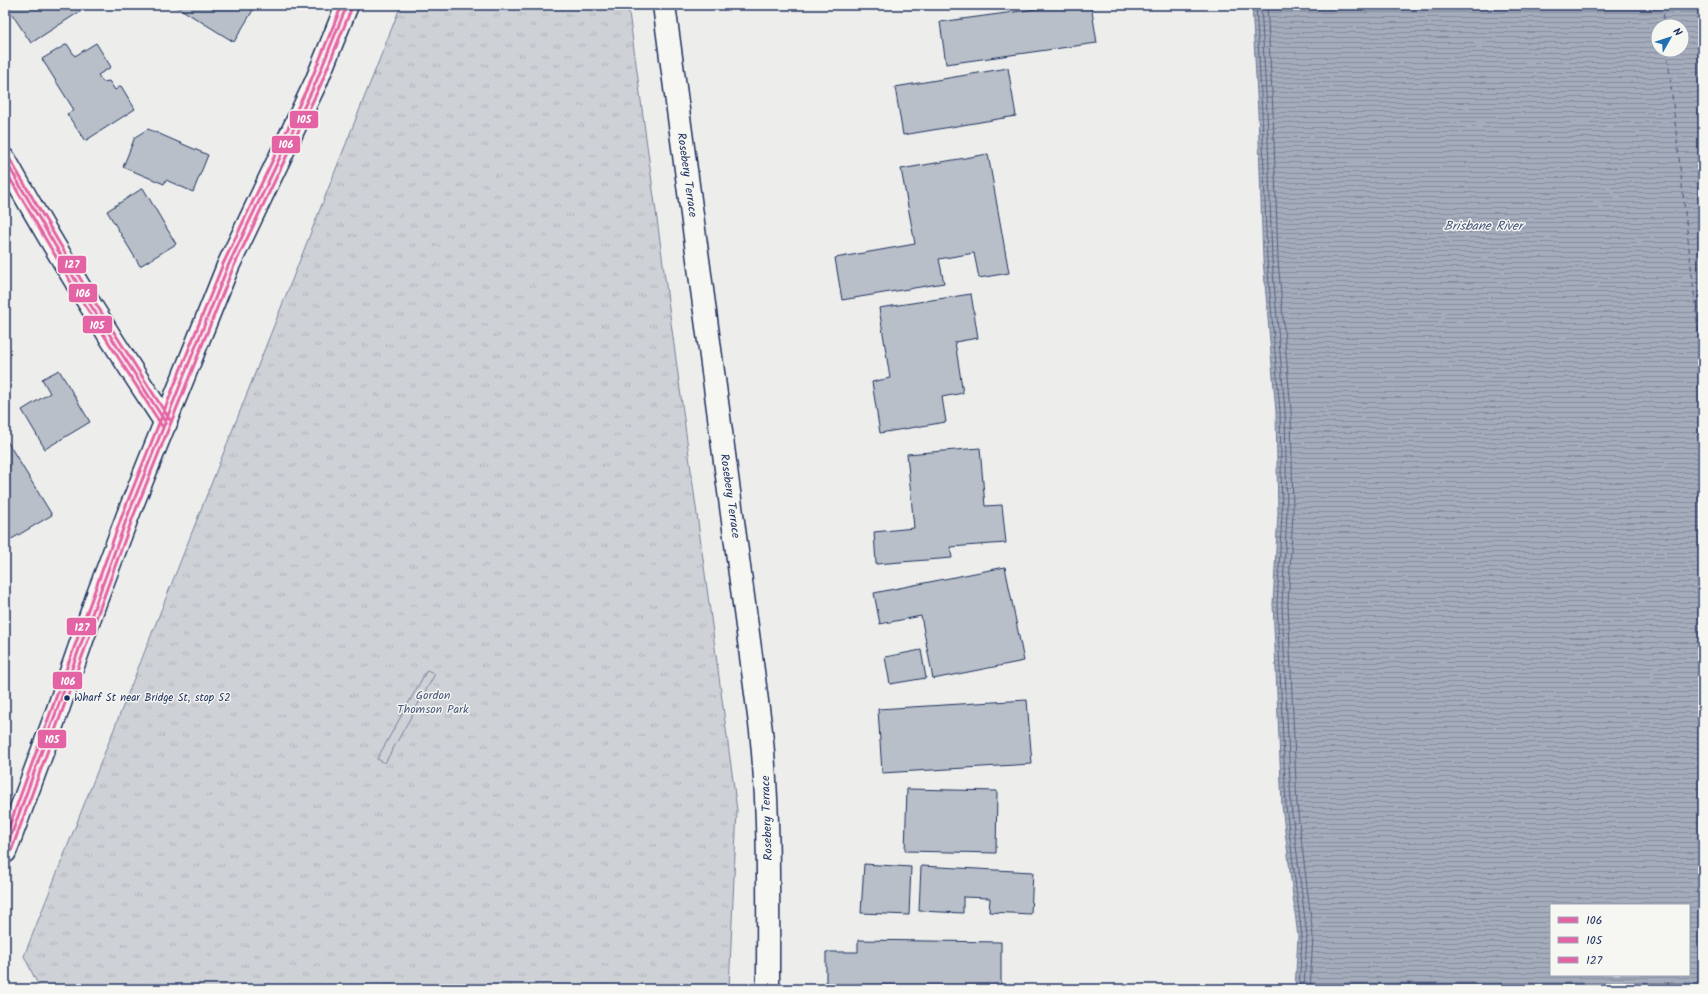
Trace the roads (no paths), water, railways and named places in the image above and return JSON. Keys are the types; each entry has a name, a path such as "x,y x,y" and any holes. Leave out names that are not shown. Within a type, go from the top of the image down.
{"main road":[{"path":"5,852 57,712 96,600 228,266 316,82 347,5"},
{"name":"Rosebery Terrace","path":"664,5 763,744 768,828 768,989"},
{"path":"5,160 37,217 88,301 166,423"}],"water":[{"name":"Brisbane River","path":"1252,5 1703,5 1703,989 1295,989 1298,937 1282,806 1273,604 1278,513 1276,412 1263,260 1258,112"}],"place":[{"name":"Wharf St near Bridge St, stop 52","path":"67,698"}],"park label":[{"name":"Gordon Thomson Park","path":"433,702"}]}
